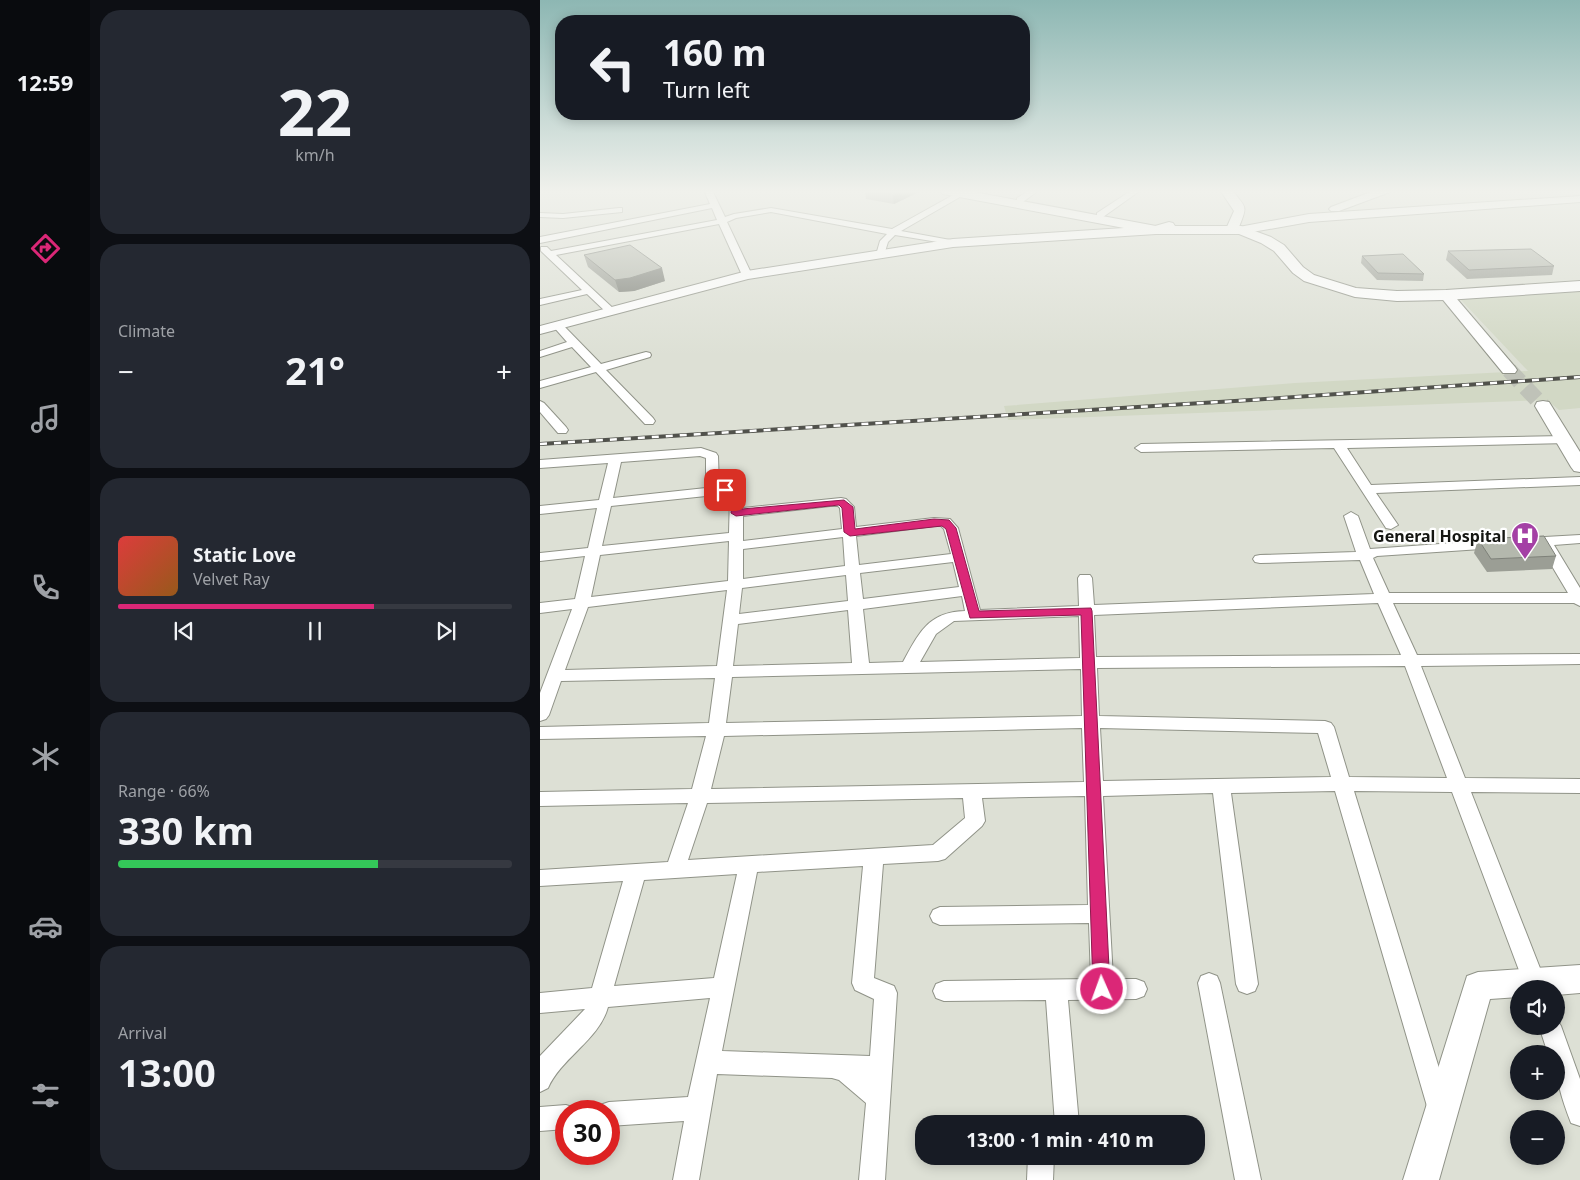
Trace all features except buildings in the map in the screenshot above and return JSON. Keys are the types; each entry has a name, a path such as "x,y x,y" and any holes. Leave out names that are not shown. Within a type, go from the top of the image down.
{"main road":[{"path":"1274,245 1309,278 1325,284 1374,294 1446,295 1580,286"},
{"path":"1286,245 1318,275 1341,284 1360,288 1428,291 1580,282"}],"street":[{"path":"540,245 611,310"},
{"path":"549,254 596,245"},
{"path":"734,245 747,275"},
{"path":"880,256 883,245"},
{"path":"540,330 747,275 941,245"},
{"path":"540,302 589,291"},
{"path":"1446,295 1509,370"},
{"path":"557,325 649,421"},
{"path":"540,354 575,343"},
{"path":"540,385 646,355"},
{"path":"540,405 562,430"},
{"path":"1543,406 1580,467"},
{"path":"1141,448 1564,440"},
{"path":"1338,444 1391,525"},
{"path":"540,464 707,453 712,456 714,492"},
{"path":"540,715 582,603 615,459"},
{"path":"1367,489 1580,481"},
{"path":"540,510 714,492 733,491 737,495 735,585 717,729 700,796 675,869"},
{"path":"736,513 841,502 848,507 862,669"},
{"path":"1351,516 1365,556 1411,660 1534,980"},
{"path":"540,558 850,532 945,522 951,528 974,615"},
{"path":"1260,558 1365,556 1374,552 1580,539"},
{"path":"1544,541 1579,600"},
{"path":"540,608 959,557"},
{"path":"1085,578 1102,989"},
{"path":"731,620 968,591"},
{"path":"908,668 932,627 941,619 952,616 1384,598 1579,600"},
{"path":"555,676 1089,663 1580,659"},
{"path":"540,733 1091,722 1325,727 1440,1113"},
{"path":"540,799 1342,784 1580,786"},
{"path":"1221,786 1247,984"},
{"path":"540,878 938,853 975,821 972,791"},
{"path":"872,1180 886,993 863,983 874,857"},
{"path":"686,1180 698,1108 749,864"},
{"path":"540,1080 543,1070 595,1015 636,872"},
{"path":"940,916 1098,914"},
{"path":"1565,981 1580,979"},
{"path":"1209,983 1248,1180"},
{"path":"1421,1180 1478,986 1510,985"},
{"path":"540,1003 724,987"},
{"path":"944,991 1136,988"},
{"path":"1056,989 1066,1115"},
{"path":"1553,1035 1580,1114"},
{"path":"708,1062 880,1068"},
{"path":"822,1065 846,1071 878,1098"},
{"path":"620,1113 698,1108"},
{"path":"540,1119 555,1118"},
{"path":"1040,1180 1041,1165"}],"shaded area":[{"path":"1580,291 1580,408 1559,410 1547,400 1008,420 1004,406 1295,383 1528,371 1460,299"}],"tunnel":[{"path":"1509,370 1543,406"}],"railway":[{"path":"540,444 1251,400 1580,377"}],"place":[{"name":"General Hospital","path":"1525,560"}],"route":[{"path":"725,490 733,491 737,495 736,513 841,502 848,507 850,532 945,522 951,528 974,615 1087,611 1102,989"}]}
